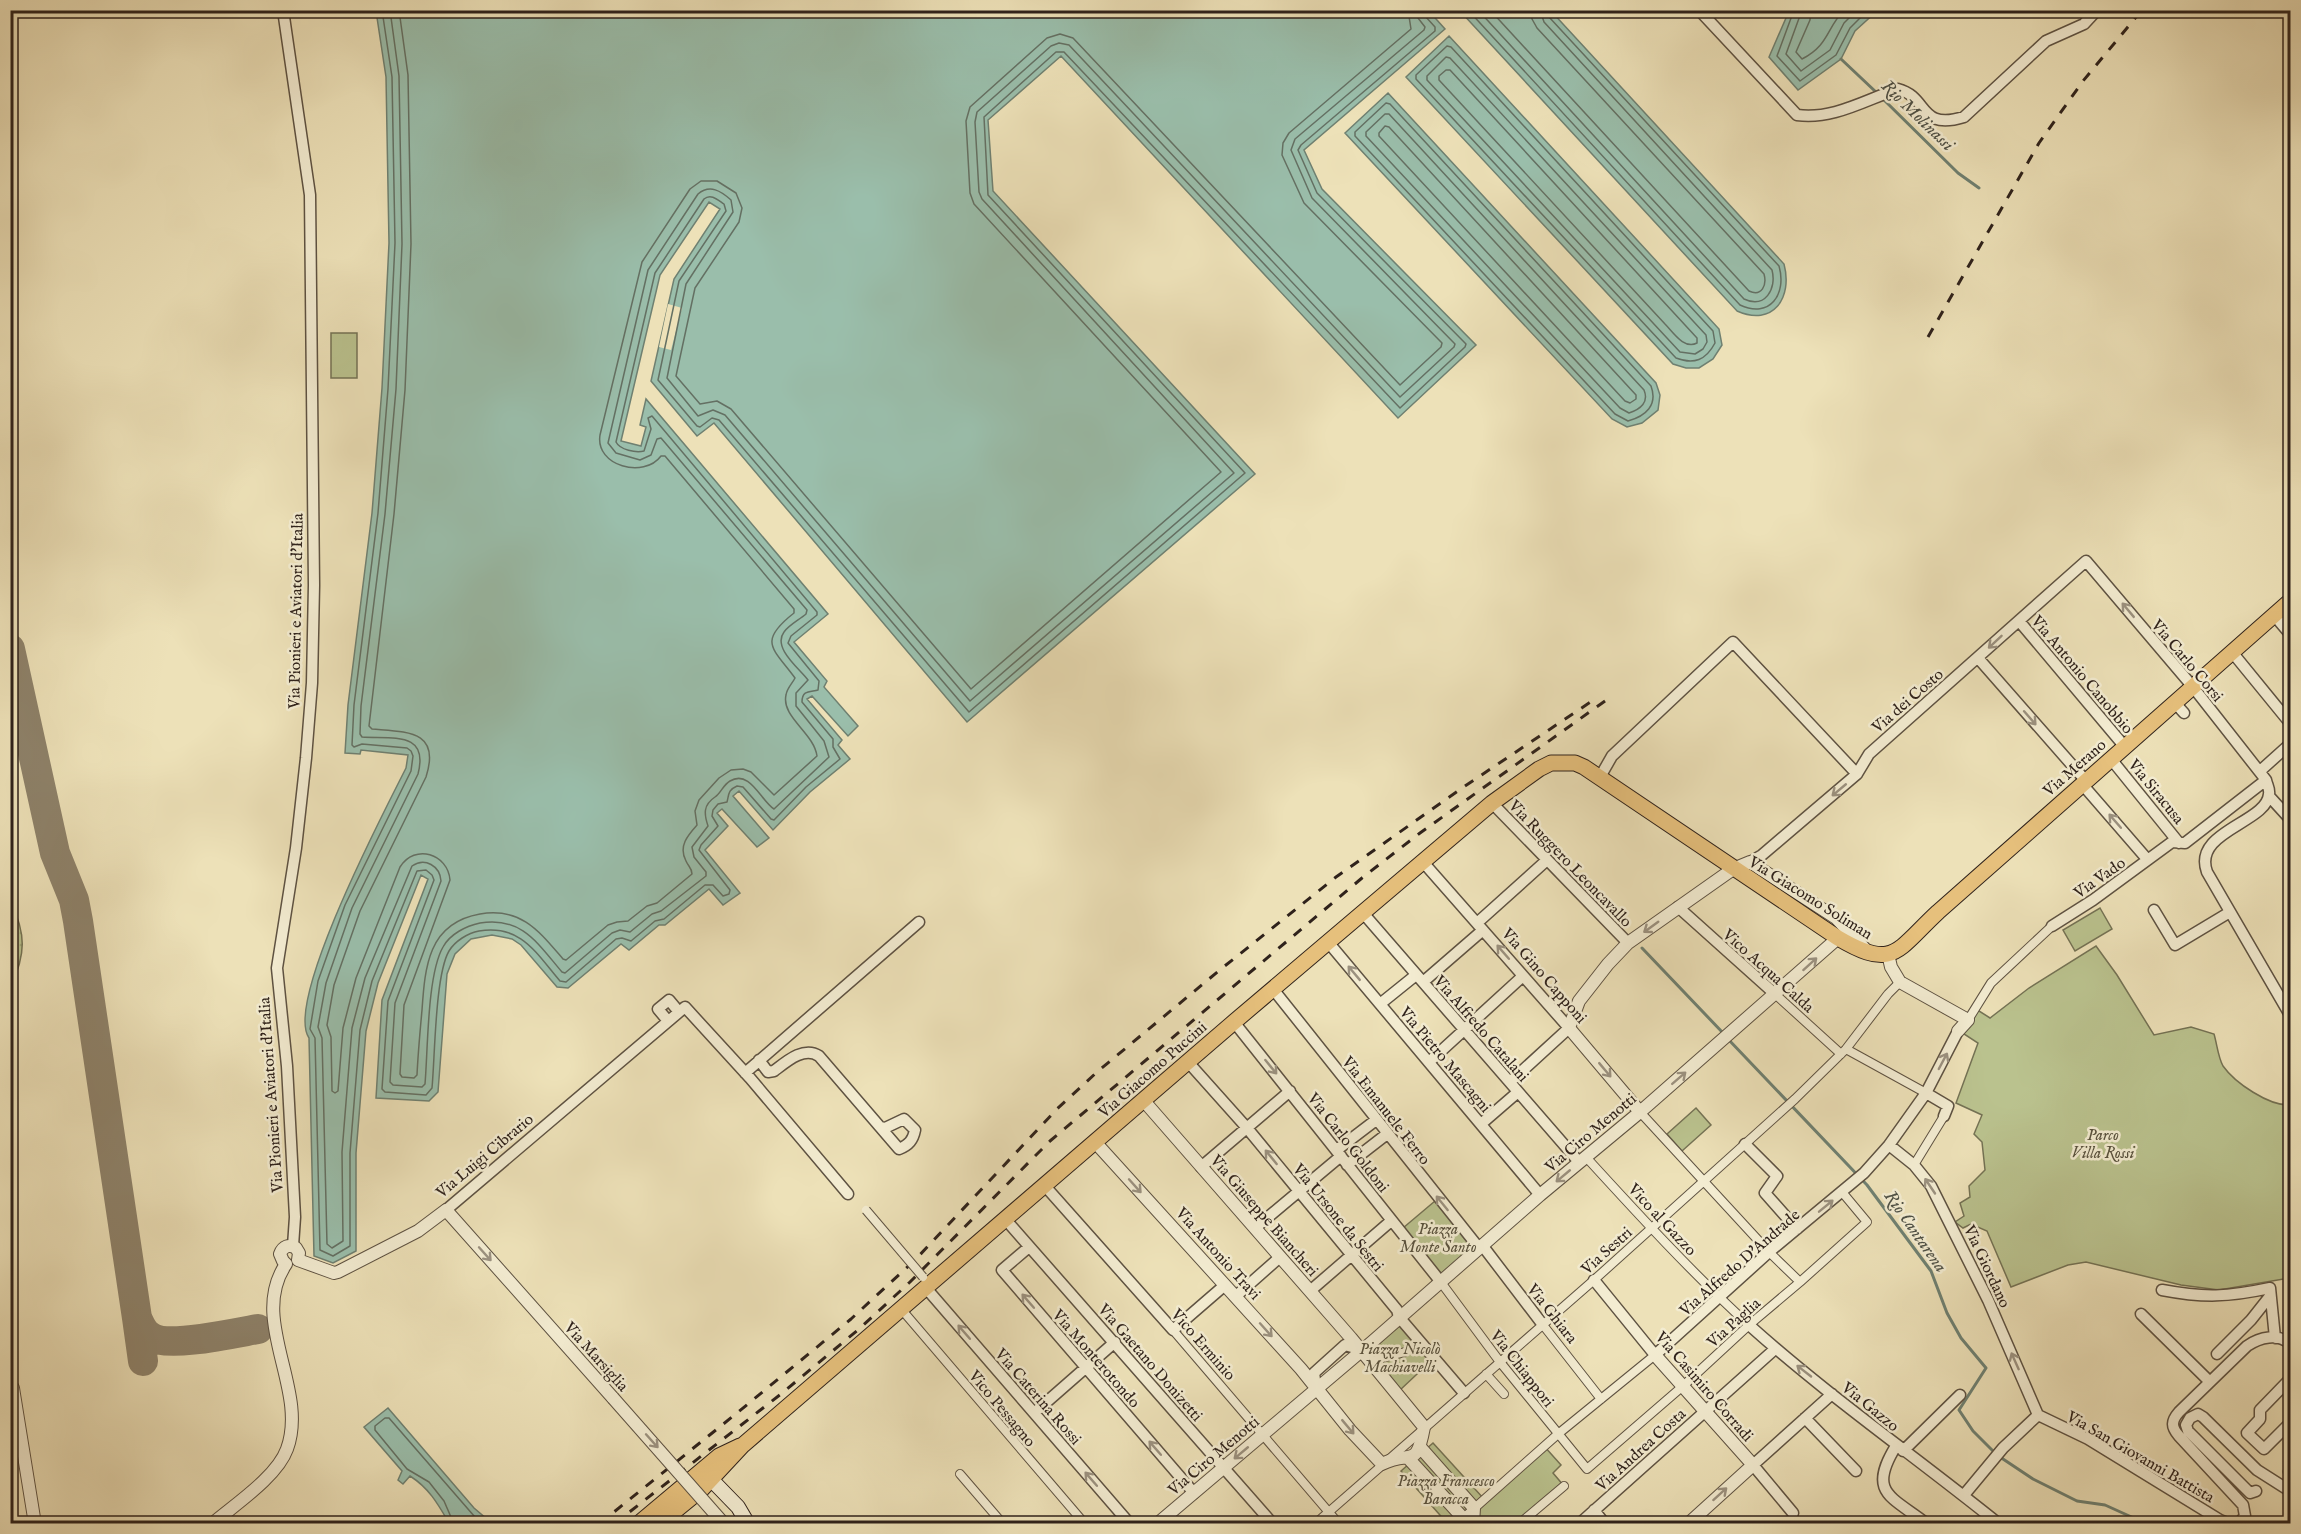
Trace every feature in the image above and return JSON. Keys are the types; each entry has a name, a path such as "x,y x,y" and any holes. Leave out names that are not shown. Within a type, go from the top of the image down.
{"main road":[{"name":"Via Merano","path":"1879,955 1900,948 2084,782 2125,747 2179,708 2193,687 2290,601"},
{"name":"Via Giacomo Puccini","path":"707,1475 723,1459 902,1310 924,1283 1006,1220 1492,803 1551,763 1575,763 1600,777"},
{"name":"Via Giacomo Soliman","path":"1600,777 1838,938 1879,955"},
{"path":"723,1459 729,1497"},
{"path":"707,1475 729,1497 748,1524"},
{"path":"638,1524 707,1475"},
{"path":"659,1524 697,1494 707,1475"}],"street":[{"name":"Via Pionieri e Aviatori d'Italia","path":"283,10 310,195 314,585 312,683 296,849 277,968 287,1066 295,1217 293,1246 299,1253 296,1262"},
{"path":"1699,10 1797,115 1814,117 1871,100 1891,91 1903,90 1932,117 1939,121 1950,121 1964,117 2046,41 2084,24 2097,10"},
{"name":"Via dei Costo","path":"1750,862 1762,855 1857,774 1869,754 2086,561"},
{"name":"Via Carlo Corsi","path":"2086,561 2193,687 2263,776"},
{"path":"2274,615 2290,634"},
{"name":"Via Antonio Canobbio","path":"2019,621 2125,747"},
{"path":"1600,777 1612,756 1732,642 1857,774"},
{"path":"2232,652 2290,723"},
{"path":"1978,658 2147,859"},
{"name":"Via Vado","path":"1970,1022 1991,983 2052,926 2136,870 2147,859 2172,842 2185,843 2263,776 2290,744"},
{"name":"Via Siracusa","path":"2111,759 2179,843"},
{"path":"2263,776 2269,796 2290,819"},
{"path":"2269,796 2265,804 2212,843 2204,860 2207,872 2230,912 2287,1002 2290,1016"},
{"name":"Via Ruggero Leoncavallo","path":"1492,803 1628,943"},
{"path":"1380,1004 1419,978 1480,926 1547,860"},
{"name":"Via Gino Capponi","path":"1423,862 1640,1112"},
{"name":"Via Giacomo Soliman","path":"1733,869 1750,862 1836,918 1879,955"},
{"path":"1510,1082 1569,1028 1579,1001 1628,943 1733,869"},
{"name":"Vico Acqua Calda","path":"1678,907 1843,1051 1926,1093"},
{"path":"2154,910 2175,945 2230,912"},
{"name":"Via Alfredo Catalani","path":"1363,913 1518,1092 1582,1159"},
{"path":"745,1073 920,922"},
{"name":"Via Ciro Menotti","path":"1157,1524 1582,1159 1640,1112 1838,938"},
{"name":"Via Pietro Mascagni","path":"1328,942 1540,1195"},
{"path":"1879,955 1891,967 1900,982 1970,1022 1958,1031 1926,1093 1889,1145"},
{"path":"1429,1062 1523,976"},
{"name":"Via Sestri","path":"1315,1524 1357,1484 1543,1325 1791,1103 1843,1051 1900,982"},
{"name":"Via Emanuele Ferro","path":"1273,989 1387,1134 1480,1247"},
{"path":"668,1021 658,1009 669,1000 679,1012 685,1007 745,1073 848,1194"},
{"name":"Via Luigi Cibrario","path":"296,1262 334,1273 418,1231 446,1210 679,1012"},
{"name":"Via Carlo Goldoni","path":"1234,1022 1440,1281"},
{"path":"759,1060 768,1072 774,1071 806,1051 812,1051 819,1056 880,1127 899,1149 907,1146 914,1138 915,1130 912,1124 904,1119 885,1128 880,1127"},
{"name":"Via Ursone da Sestri","path":"1188,1062 1247,1128 1464,1394"},
{"path":"1201,1167 1290,1091"},
{"path":"1481,1124 1518,1092"},
{"path":"1914,1165 1946,1111 1926,1093"},
{"name":"Via Giuseppe Biancheri","path":"1144,1101 1362,1350 1424,1427"},
{"path":"1640,1112 1769,1252 1800,1282"},
{"path":"1255,1228 1342,1157 1376,1120"},
{"path":"1342,1157 1387,1134"},
{"name":"Via Antonio Travi","path":"1095,1142 1236,1296 1350,1430 1382,1464"},
{"path":"1745,1144 1777,1176 1765,1193 1797,1229"},
{"name":"Via Giordano","path":"1889,1145 1914,1165 1931,1185 1955,1230 2038,1415"},
{"name":"Via Alfredo D'Andrade","path":"1468,1516 1558,1434 1656,1355 1769,1252 1859,1178 1889,1145"},
{"name":"Vico al Gazzo","path":"1582,1159 1720,1298 1749,1324"},
{"name":"Vico Erminio","path":"1045,1186 1173,1330 1339,1524"},
{"name":"Via Paglia","path":"1587,1468 1867,1222 1842,1192"},
{"name":"Via Marsiglia","path":"446,1210 724,1524"},
{"path":"866,1210 924,1283"},
{"name":"Via Gaetano Donizetti","path":"1006,1220 1273,1524"},
{"path":"1310,1291 1391,1221"},
{"name":"Via Monterotondo","path":"1029,1247 1002,1270 1194,1493"},
{"name":"Via Ghiara","path":"1480,1247 1601,1399"},
{"path":"1236,1296 1280,1257"},
{"path":"212,1524 271,1473 287,1450 291,1428 291,1405 273,1302 276,1282 296,1262"},
{"name":"Via Casimiro Corradi","path":"1594,1280 1704,1412 1793,1513"},
{"name":"Via Chiappori","path":"1440,1281 1500,1362 1587,1468"},
{"name":"Via Caterina Rossi","path":"924,1283 1130,1524"},
{"path":"1173,1330 1225,1285"},
{"path":"2162,1290 2215,1297 2239,1295 2270,1288"},
{"path":"2270,1288 2275,1338 2281,1338 2290,1344"},
{"path":"2217,1354 2251,1320 2270,1288"},
{"name":"Vico Pessagno","path":"902,1310 1085,1524"},
{"path":"2141,1314 2209,1381"},
{"name":"Via Gazzo","path":"1749,1324 1775,1349 1900,1448"},
{"name":"Via San Giovanni Battista","path":"2238,1524 2245,1514 2241,1502 2172,1427 2176,1416 2247,1346 2258,1340 2275,1338"},
{"path":"1034,1413 1115,1342"},
{"name":"Via Andrea Costa","path":"1579,1524 1775,1349"},
{"path":"1371,1361 1405,1352"},
{"path":"1486,1374 1504,1394"},
{"path":"2290,1379 2260,1410 2260,1419 2247,1433 2264,1449 2290,1423"},
{"path":"10,1383 13,1388 35,1524"},
{"path":"1688,1524 1832,1394"},
{"name":"Via Gazzo","path":"1927,1524 1891,1497 1882,1485 1883,1470 1900,1448 1960,1395"},
{"path":"2256,1491 2250,1493 2186,1429 2190,1418 2198,1414 2203,1417 2257,1470 2290,1491"},
{"path":"1964,1495 2003,1448 2038,1415"},
{"name":"Via San Giovanni Battista","path":"2038,1415 2088,1439 2229,1524"},
{"path":"1805,1418 1856,1471"},
{"path":"1382,1464 1394,1458 1408,1458 1415,1455 1420,1448 1424,1427"},
{"path":"2216,1460 2232,1446"},
{"path":"1420,1448 1468,1516"},
{"path":"1900,1448 1999,1524"},
{"path":"1408,1458 1478,1524"},
{"path":"960,1474 1003,1524"},
{"path":"1519,1524 1564,1486"},
{"path":"1594,1510 1605,1524"}],"green space":[{"path":"331,333 357,333 357,378 331,378"},
{"path":"11,902 22,934 22,954 11,986"},
{"path":"2100,908 2112,929 2075,951 2063,930"},
{"name":"Parco Villa Rossi","path":"2096,946 2154,1035 2191,1027 2214,1034 2221,1062 2228,1073 2263,1098 2290,1105 2290,1278 2219,1290 2181,1285 2086,1262 2068,1265 2011,1287 1987,1231 1971,1224 1963,1228 1955,1222 1964,1216 1960,1203 1970,1197 1969,1186 1985,1170 1982,1142 1974,1134 1982,1115 1956,1103 1978,1043 1961,1032 1976,1009 1990,1018 2029,988"},
{"path":"1696,1108 1711,1125 1682,1151 1667,1134"},
{"name":"Piazza Monte Santo","path":"1435,1201 1473,1248 1441,1274 1403,1228"},
{"name":"Piazza Nicolò Machiavelli","path":"1400,1322 1432,1360 1399,1391 1366,1352"},
{"name":"Piazza Francesco Baracca","path":"1433,1443 1484,1499 1544,1446 1561,1465 1553,1473 1564,1486 1519,1523 1447,1523 1401,1471"}],"water":[{"path":"1428,10 1445,29 1304,150 1322,189 1476,345 1398,418 1061,56 988,120 993,191 1255,474 967,722 714,423 697,436 651,381 674,279 720,209 709,202 660,275 621,441 641,446 646,427 640,425 646,399 828,614 794,642 827,681 824,687 858,726 848,736 812,696 807,699 842,740 838,745 850,759 810,792 773,830 739,791 733,796 769,838 757,847 722,809 717,813 728,826 705,850 740,893 723,905 709,889 665,925 659,925 629,950 621,944 568,988 557,987 521,945 512,939 492,935 471,939 455,954 447,974 438,1092 429,1101 376,1098 382,1000 428,879 421,875 378,983 366,1031 356,1153 356,1251 333,1263 314,1256 309,1038 305,1018 311,987 323,948 359,862 406,768 408,755 361,750 360,754 345,753 348,705 372,513 382,388 389,243 386,77 376,11"},
{"path":"1789,10 1877,11 1855,31 1841,59 1798,90 1769,57"},
{"path":"1460,11 1551,11 1784,264 1786,288 1777,306 1761,315 1750,315 1737,311"},
{"path":"1449,36 1719,329 1722,345 1713,359 1699,368 1686,368 1673,364 1406,77"},
{"path":"1388,93 1656,383 1660,395 1658,410 1642,423 1627,427 1612,419 1345,133"},
{"path":"388,1408 474,1508 488,1520 483,1523 449,1523 423,1486 410,1476 403,1484 398,1480 402,1471 364,1427"}],"pier":[{"path":"668,304 682,308 671,350 659,347"}],"waterway":[{"name":"Rio Molinassi","path":"1841,59 1877,93"},
{"name":"Rio Molinassi","path":"1882,98 1958,173 1979,188"},
{"name":"Rio Cantarena","path":"1642,948 1724,1034"},
{"name":"Rio Cantarena","path":"1728,1039 1867,1185 1931,1271 1947,1313 1961,1338 1986,1368 1959,1410 1973,1431 1995,1453"},
{"name":"Rio Cantarena","path":"2000,1457 2033,1479 2077,1501 2105,1505 2147,1524"}],"taxiway":[{"path":"10,649 55,853 74,900 78,921 137,1318"},
{"path":"143,1361 137,1318 146,1333 160,1340 202,1339 258,1329"}],"railway":[{"path":"1928,337 2039,143 2083,81 2142,10"},
{"path":"614,1524 781,1394 859,1329 910,1282 1050,1141 1362,878 1420,833 1612,696"},
{"path":"599,1524 851,1319 915,1260 1057,1109 1097,1072 1221,969 1336,877 1465,786 1595,699"}]}
